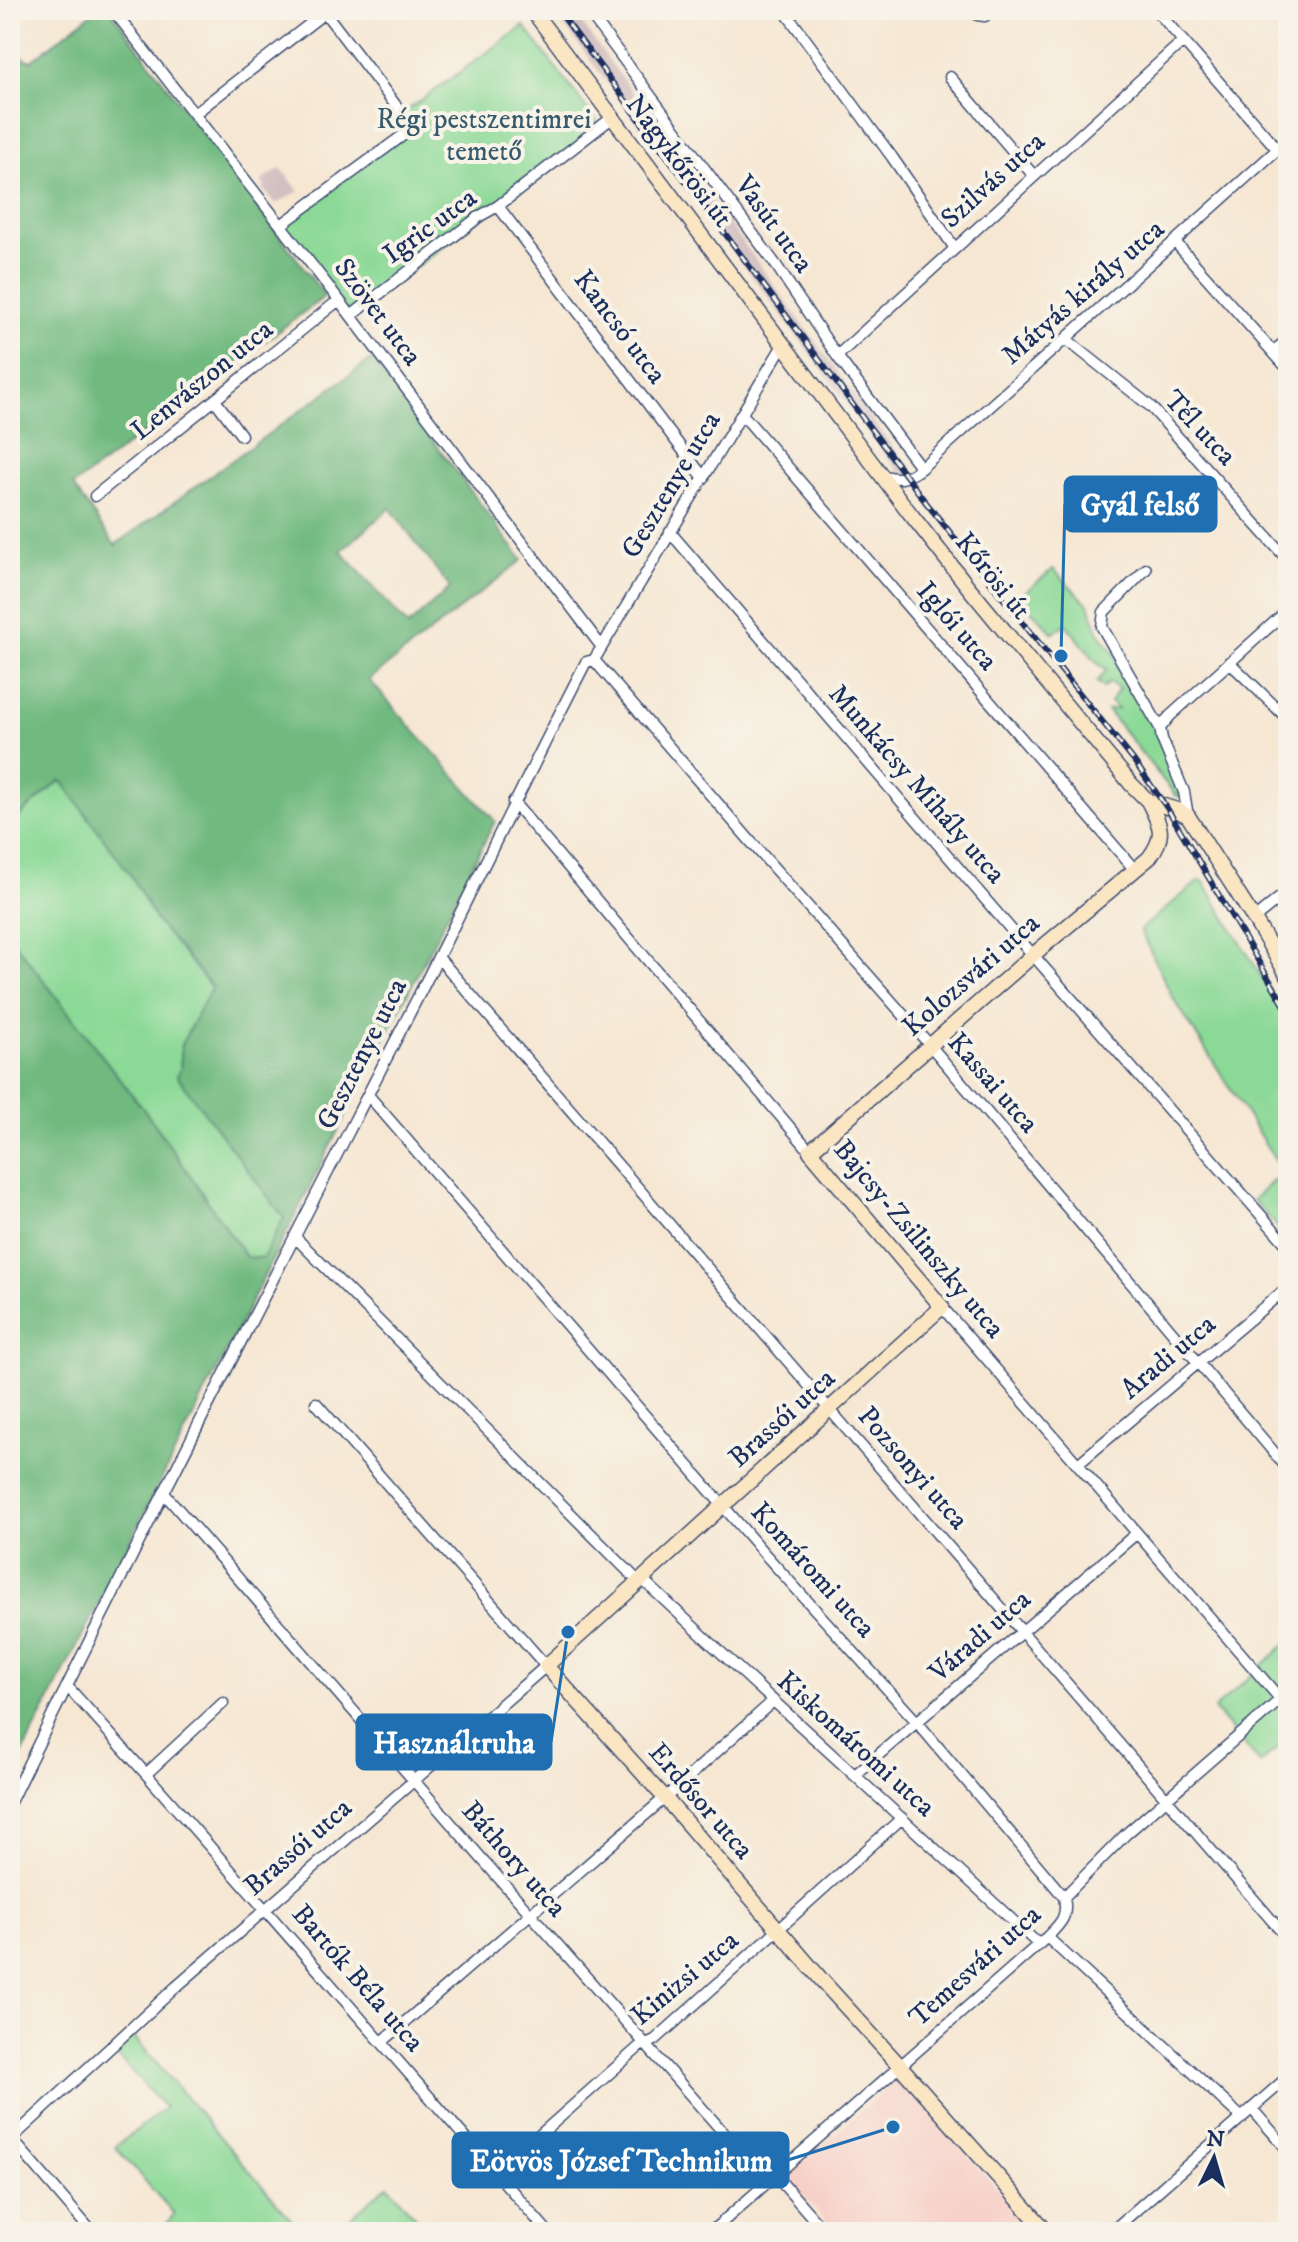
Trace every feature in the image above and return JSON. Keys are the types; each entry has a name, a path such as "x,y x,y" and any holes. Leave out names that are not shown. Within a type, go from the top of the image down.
{"street":[{"name":"Szövet utca","path":"113,10 339,300 601,646"},
{"name":"Nagykőrösi út","path":"532,10 783,345"},
{"name":"Vasút utca","path":"587,10 776,265 837,356 921,468"},
{"path":"784,10 954,247"},
{"path":"975,12 985,16 991,10"},
{"path":"1156,10 1284,148"},
{"path":"194,114 325,11 413,128 281,225"},
{"name":"Szilvás utca","path":"837,356 1183,41"},
{"path":"950,77 1034,176"},
{"name":"Igric utca","path":"351,316 613,117"},
{"name":"Mátyás király utca","path":"907,478 1284,148"},
{"name":"Kancsó utca","path":"498,206 704,478"},
{"path":"1176,243 1288,369"},
{"name":"Lenvászon utca","path":"95,496 339,300"},
{"name":"Tél utca","path":"1066,339 1150,406 1288,560"},
{"path":"1273,352 1288,339"},
{"name":"Gesztenye utca","path":"10,1802 586,662 594,660 783,345"},
{"name":"Kőrösi út","path":"783,345 903,504 1115,766 1148,801 1182,813"},
{"path":"215,400 241,435"},
{"name":"Iglói utca","path":"742,414 1135,870"},
{"path":"692,461 712,464"},
{"path":"881,475 907,478 903,504"},
{"name":"Munkácsy Mihály utca","path":"670,532 1288,1246"},
{"path":"1146,569 1104,612 1102,627 1160,728 1184,792 1182,813 1254,919 1288,976"},
{"path":"1160,728 1288,610"},
{"name":"Kassai utca","path":"594,660 929,1044 1288,1469"},
{"path":"1229,662 1288,719"},
{"path":"1148,801 1161,836"},
{"name":"Bajcsy-Zsilinszky utca","path":"513,802 942,1307 1286,1700"},
{"name":"Kolozsvári utca","path":"810,1151 929,1044 1149,858 1157,847 1164,825 1182,813"},
{"path":"1254,919 1288,891"},
{"name":"Pozsonyi utca","path":"438,957 1288,1939"},
{"name":"Komáromi utca","path":"368,1095 723,1506 917,1722 1064,1897"},
{"name":"Kiskomáromi utca","path":"295,1237 640,1581 902,1818 1242,2118"},
{"name":"Aradi utca","path":"1078,1464 1288,1287"},
{"name":"Brassói utca","path":"11,2139 176,1987 546,1666 942,1307"},
{"name":"Erdősor utca","path":"316,1403 1047,2232"},
{"name":"Báthory utca","path":"164,1493 645,2044 825,2232"},
{"name":"Váradi utca","path":"855,1775 1137,1533"},
{"name":"Bartók Béla utca","path":"67,1686 548,2232"},
{"name":"Temesvári utca","path":"711,2232 1042,1941 1060,1924 1066,1910 1064,1897 1126,1834 1286,1700"},
{"path":"382,2042 772,1702"},
{"path":"146,1774 223,1703"},
{"name":"Kinizsi utca","path":"497,2173 639,2047 655,2040 902,1818"},
{"path":"1111,2232 1288,2077"},
{"path":"1252,2109 1288,2150"},
{"path":"11,2139 92,2232"}],"shaded area":[{"path":"553,10 572,10 918,481 910,487"},
{"path":"281,168 299,191 278,203 264,190 261,181"},
{"path":"899,2078 1036,2232 835,2232 786,2177"}],"green space":[{"path":"96,10 110,10 325,296 73,486 115,545 372,359 522,560 369,680 495,821 10,1778 10,937 154,1123 246,1257 263,1258 284,1218 177,1076 182,1043 212,987 156,921 132,877 61,780 10,824 10,52 31,61","holes":["390,508 450,588 408,626 341,551"]},
{"name":"Régi pestszentimrei temető","path":"524,26 601,127 351,316 281,225 412,128 402,114"},
{"path":"1053,569 1089,605 1098,631 1114,653 1153,723 1180,796 1176,796 1107,710 1118,709 1110,702 1119,689 1109,682 1104,688 1097,682 1107,669 1099,665 1066,624 1053,633 1019,597"},
{"path":"61,780 132,877 156,921 212,988 182,1043 177,1076 285,1218 263,1258 246,1257 154,1123 10,937 10,824"},
{"path":"1199,881 1203,881 1288,1020 1288,1239 1253,1200 1283,1172 1172,996 1140,930"},
{"path":"1288,1642 1288,1739 1260,1763 1214,1709"},
{"path":"133,2036 302,2232 161,2232 174,2214 115,2147 165,2108 113,2051"},
{"path":"388,2185 428,2232 334,2232"}],"railway":[{"path":"558,10 924,500 1134,761 1167,808 1288,1011"}],"place":[{"name":"Gyál felső","path":"1061,656"},
{"name":"Használtruha","path":"568,1632"},
{"name":"Eötvös József Technikum","path":"893,2127"}]}
